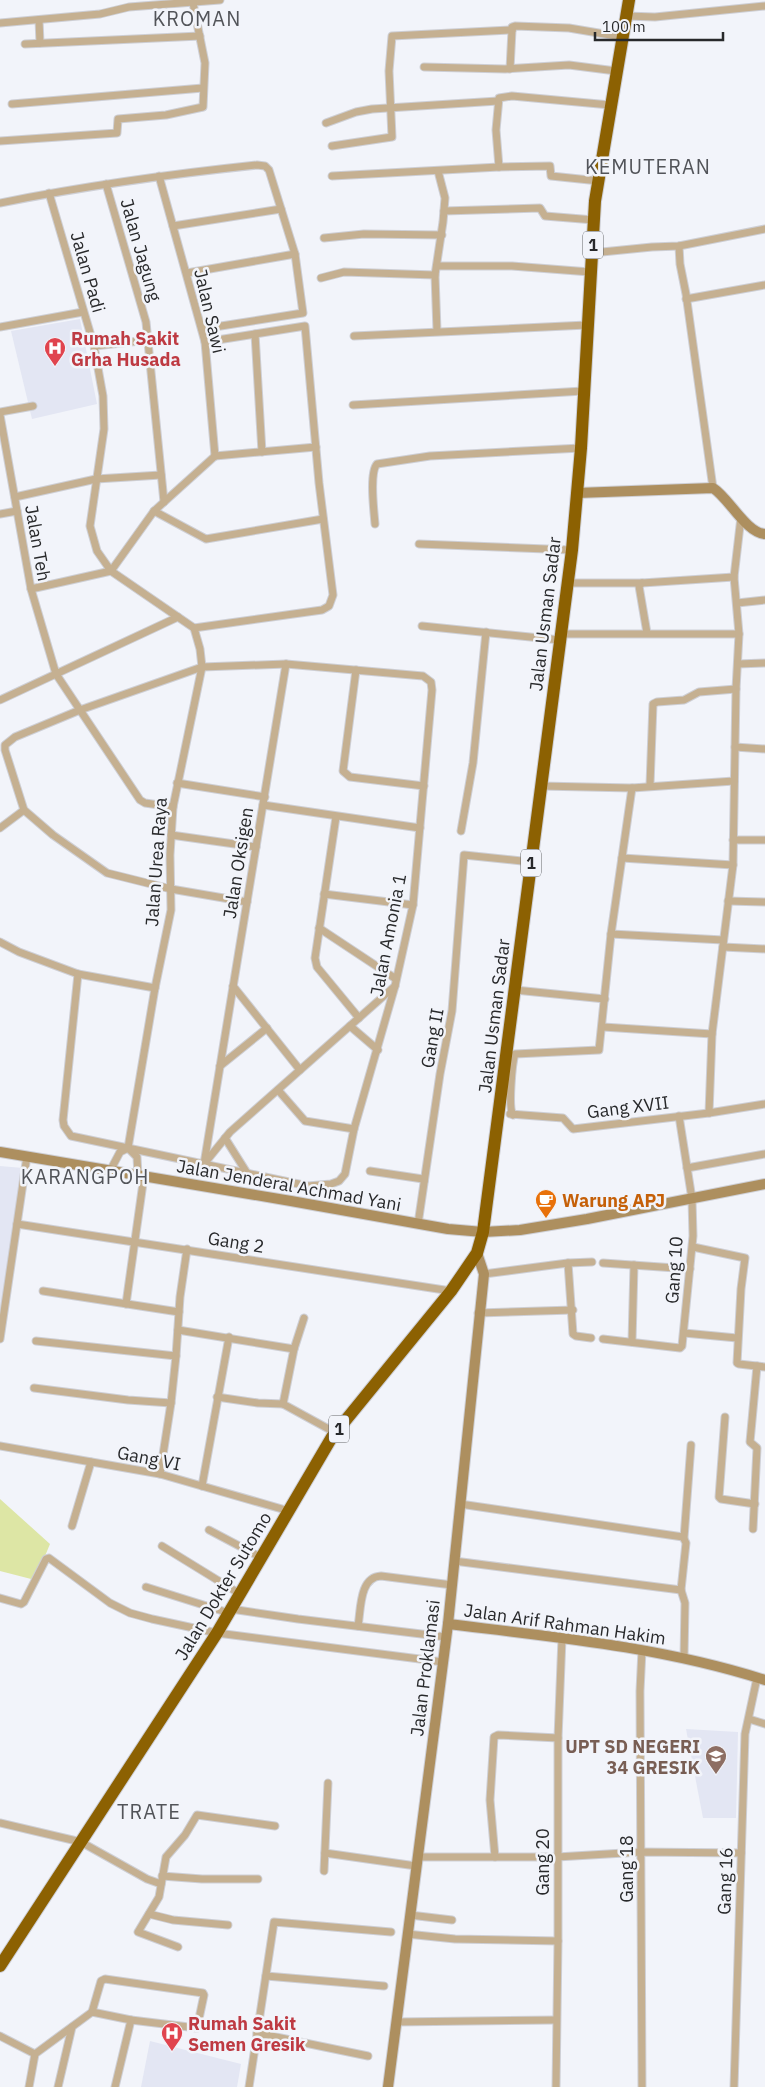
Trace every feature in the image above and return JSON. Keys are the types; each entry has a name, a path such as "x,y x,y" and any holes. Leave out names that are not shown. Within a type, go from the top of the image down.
{"highway":[{"name":"Jalan Usman Sadar","path":"483,1232 572,550 581,448 594,220 610,105 629,0"},
{"name":"Jalan Dokter Sutomo","path":"0,1966 217,1633 336,1433 451,1291 477,1253 483,1232"}],"main road":[{"path":"577,493 713,488 720,492 756,532 765,534"},
{"name":"Jalan Jenderal Achmad Yani","path":"0,1152 448,1229 483,1232 520,1230 765,1184"},
{"name":"Jalan Proklamasi","path":"388,2087 448,1624 478,1314 484,1274 477,1253"},
{"name":"Jalan Arif Rahman Hakim","path":"448,1624 612,1644 731,1669 761,1679"}],"street":[{"path":"0,23 100,14 129,7 220,0"},
{"path":"0,141 117,133 118,119 166,116 201,108 204,105 205,63 193,3"},
{"path":"626,16 655,17 765,6"},
{"path":"40,20 40,43"},
{"path":"510,69 512,27 515,26 569,28 622,37"},
{"path":"332,146 392,137 389,71 392,36 512,30"},
{"path":"25,44 200,36"},
{"path":"424,67 510,69 569,65 616,71"},
{"path":"12,104 203,88"},
{"path":"326,123 356,112 498,101 499,98 512,96 610,105"},
{"path":"498,101 496,130 499,167"},
{"path":"0,203 49,193 159,176 258,164 265,166 269,170 295,254 303,313 202,329"},
{"path":"332,176 550,166 551,176 599,181"},
{"path":"437,331 435,275 442,235 445,198 438,171"},
{"name":"Jalan Sawi","path":"159,176 205,342 215,456"},
{"name":"Jalan Jagung","path":"106,184 146,322 164,502"},
{"name":"Jalan Padi","path":"49,193 94,346 102,396 104,429 90,526 92,539 97,551 111,571"},
{"path":"444,211 540,208 545,216 594,220"},
{"path":"173,226 281,209"},
{"path":"592,254 652,246 679,246 765,229"},
{"path":"324,238 364,234 442,235"},
{"path":"679,246 680,264 713,488"},
{"path":"187,273 295,254"},
{"path":"436,266 512,266 590,272"},
{"path":"321,278 344,272 435,275"},
{"path":"686,299 765,285"},
{"path":"0,327 83,312"},
{"path":"354,336 587,325"},
{"path":"194,628 322,610 329,606 333,595 323,519 305,326 205,342"},
{"path":"255,334 262,452"},
{"path":"94,346 149,340"},
{"path":"353,405 583,391"},
{"path":"0,413 34,406"},
{"name":"Jalan Teh","path":"0,413 31,589 56,674 140,800 145,803 173,807"},
{"path":"31,589 111,571 154,511 215,456 316,448"},
{"path":"375,524 373,478 374,468 377,464 430,456 581,448"},
{"path":"15,497 96,479 161,475"},
{"path":"0,514 17,510"},
{"path":"154,511 206,539 323,519"},
{"path":"709,1113 712,1034 733,865 736,689 739,634 738,602 734,577 741,517"},
{"path":"419,544 572,550"},
{"path":"111,571 194,628 200,649 202,667"},
{"path":"567,583 642,583 734,577"},
{"path":"642,583 639,586 647,633"},
{"path":"738,602 765,600"},
{"path":"0,700 178,617"},
{"path":"422,626 560,637 647,633 649,635 739,634"},
{"path":"461,830 473,763 486,632"},
{"path":"738,664 765,663"},
{"path":"247,902 171,889 107,873 53,836 24,810 5,745 15,737 80,710 202,667 286,664 356,670 343,771 350,777 424,786"},
{"name":"Jalan Oksigen","path":"204,1164 286,664"},
{"name":"Jalan Urea Raya","path":"128,1148 155,988 171,910 173,807 202,667"},
{"name":"Jalan Amonia 1","path":"247,1173 308,1186 331,1184 339,1181 344,1174 354,1129 396,982 413,905 432,690 430,682 423,676 356,670"},
{"path":"650,786 653,704 684,700 699,692 736,689"},
{"path":"735,747 765,749"},
{"path":"541,786 632,788 734,781"},
{"path":"177,783 265,797"},
{"path":"513,1114 510,1111 514,1055 518,1053 598,1050 603,1027 611,934 632,788"},
{"path":"263,805 420,828"},
{"path":"0,828 24,810"},
{"path":"336,817 315,958 317,967 359,1018"},
{"path":"171,835 256,847"},
{"path":"733,840 765,840"},
{"name":"Gang II","path":"418,1224 440,1074 452,1011 464,855 531,862"},
{"path":"622,858 733,865"},
{"path":"324,894 413,905"},
{"path":"728,901 765,902"},
{"path":"204,1164 225,1138 359,1018 396,982 319,928"},
{"path":"611,934 723,943 765,949"},
{"path":"0,942 19,952 78,974 155,988"},
{"path":"78,974 63,1120 64,1126 71,1136 247,1173"},
{"path":"233,986 300,1070"},
{"path":"515,990 605,999"},
{"path":"350,1026 378,1050"},
{"path":"603,1027 712,1034"},
{"path":"220,1066 266,1028"},
{"path":"278,1090 305,1120 354,1129"},
{"name":"Gang XVII","path":"499,1113 564,1118 574,1128 709,1113 765,1104"},
{"name":"Gang 10","path":"679,1116 692,1199 693,1248 684,1333"},
{"path":"225,1138 247,1173"},
{"path":"110,1171 120,1152 128,1148"},
{"path":"126,1304 135,1242 141,1175 137,1157 128,1148"},
{"path":"687,1168 765,1154"},
{"path":"0,1339 28,1156"},
{"path":"370,1171 423,1179 424,1181"},
{"name":"Gang 2","path":"17,1224 451,1291"},
{"path":"693,1248 746,1258 737,1338 737,1362 761,1366 750,1442 756,1448 753,1529"},
{"path":"160,1474 171,1402 187,1249"},
{"path":"484,1274 568,1263 592,1262"},
{"path":"603,1262 690,1269"},
{"path":"568,1263 574,1335 591,1338"},
{"path":"632,1342 634,1265"},
{"path":"43,1291 179,1312"},
{"path":"478,1314 573,1310"},
{"path":"283,1404 294,1349 304,1318"},
{"path":"178,1330 294,1349"},
{"path":"603,1339 680,1348 684,1333 737,1338"},
{"path":"202,1486 229,1338"},
{"path":"36,1341 176,1356"},
{"path":"34,1388 128,1400 171,1402"},
{"path":"217,1397 258,1403 283,1404 336,1433"},
{"path":"726,1417 719,1497 721,1499 755,1504"},
{"path":"684,1658 685,1603 681,1590 691,1444"},
{"name":"Gang VI","path":"0,1446 160,1474 289,1511"},
{"path":"72,1526 91,1462"},
{"path":"460,1504 685,1539"},
{"path":"209,1530 262,1558"},
{"path":"162,1546 240,1594"},
{"path":"0,1598 21,1604 24,1602 48,1558 110,1603 130,1613 217,1633 443,1662"},
{"path":"454,1561 681,1590"},
{"path":"358,1626 365,1584 371,1578 381,1576 452,1585"},
{"path":"146,1587 230,1611 446,1637"},
{"name":"Gang 20","path":"556,2087 558,1738 562,1638"},
{"name":"Gang 18","path":"642,1650 640,1691 642,2087"},
{"name":"Gang 16","path":"734,2087 745,1734 761,1679"},
{"path":"748,1719 765,1724"},
{"path":"495,1857 490,1800 494,1739 498,1735 558,1738"},
{"path":"324,1871 328,1783"},
{"path":"178,1947 138,1932 159,1897 166,1857 185,1835 197,1815 275,1826"},
{"path":"0,1823 81,1842 147,1879 258,1880"},
{"path":"325,1853 417,1861 641,1852 741,1853"},
{"path":"149,1914 173,1920 228,1925"},
{"path":"410,1915 452,1920"},
{"path":"249,2087 274,1922 391,1932"},
{"path":"407,1934 455,1939 558,1940"},
{"path":"266,1976 384,1986"},
{"path":"29,2087 35,2054 92,2012 101,1981 105,1979 202,1993 204,1996 197,2028 130,2020 92,2012"},
{"path":"115,2087 130,2020"},
{"path":"396,2022 556,2020"},
{"path":"58,2087 72,2027"},
{"path":"257,2033 368,2056"},
{"path":"0,2036 35,2054"}],"shaded area":[{"name":"Rumah Sakit Grha Husada","path":"80,319 97,404 32,419 11,331"},
{"path":"0,1166 23,1168 0,1322"},
{"name":"UPT SD NEGERI 34 GRESIK","path":"686,1729 738,1732 736,1818 703,1818"},
{"name":"Rumah Sakit Semen Gresik","path":"150,2041 241,2064 237,2087 141,2087"}],"green space":[{"path":"0,1499 50,1544 35,1580 0,1571"}],"place":[{"name":"Rumah Sakit Grha Husada","path":"55,367"},
{"name":"Warung APJ","path":"546,1219"},
{"name":"UPT SD NEGERI 34 GRESIK","path":"716,1775"},
{"name":"Rumah Sakit Semen Gresik","path":"172,2052"}],"district":[{"name":"KROMAN","path":"197,18"},
{"name":"KEMUTERAN","path":"648,166"},
{"name":"KARANGPOH","path":"85,1176"},
{"name":"TRATE","path":"149,1811"}]}
